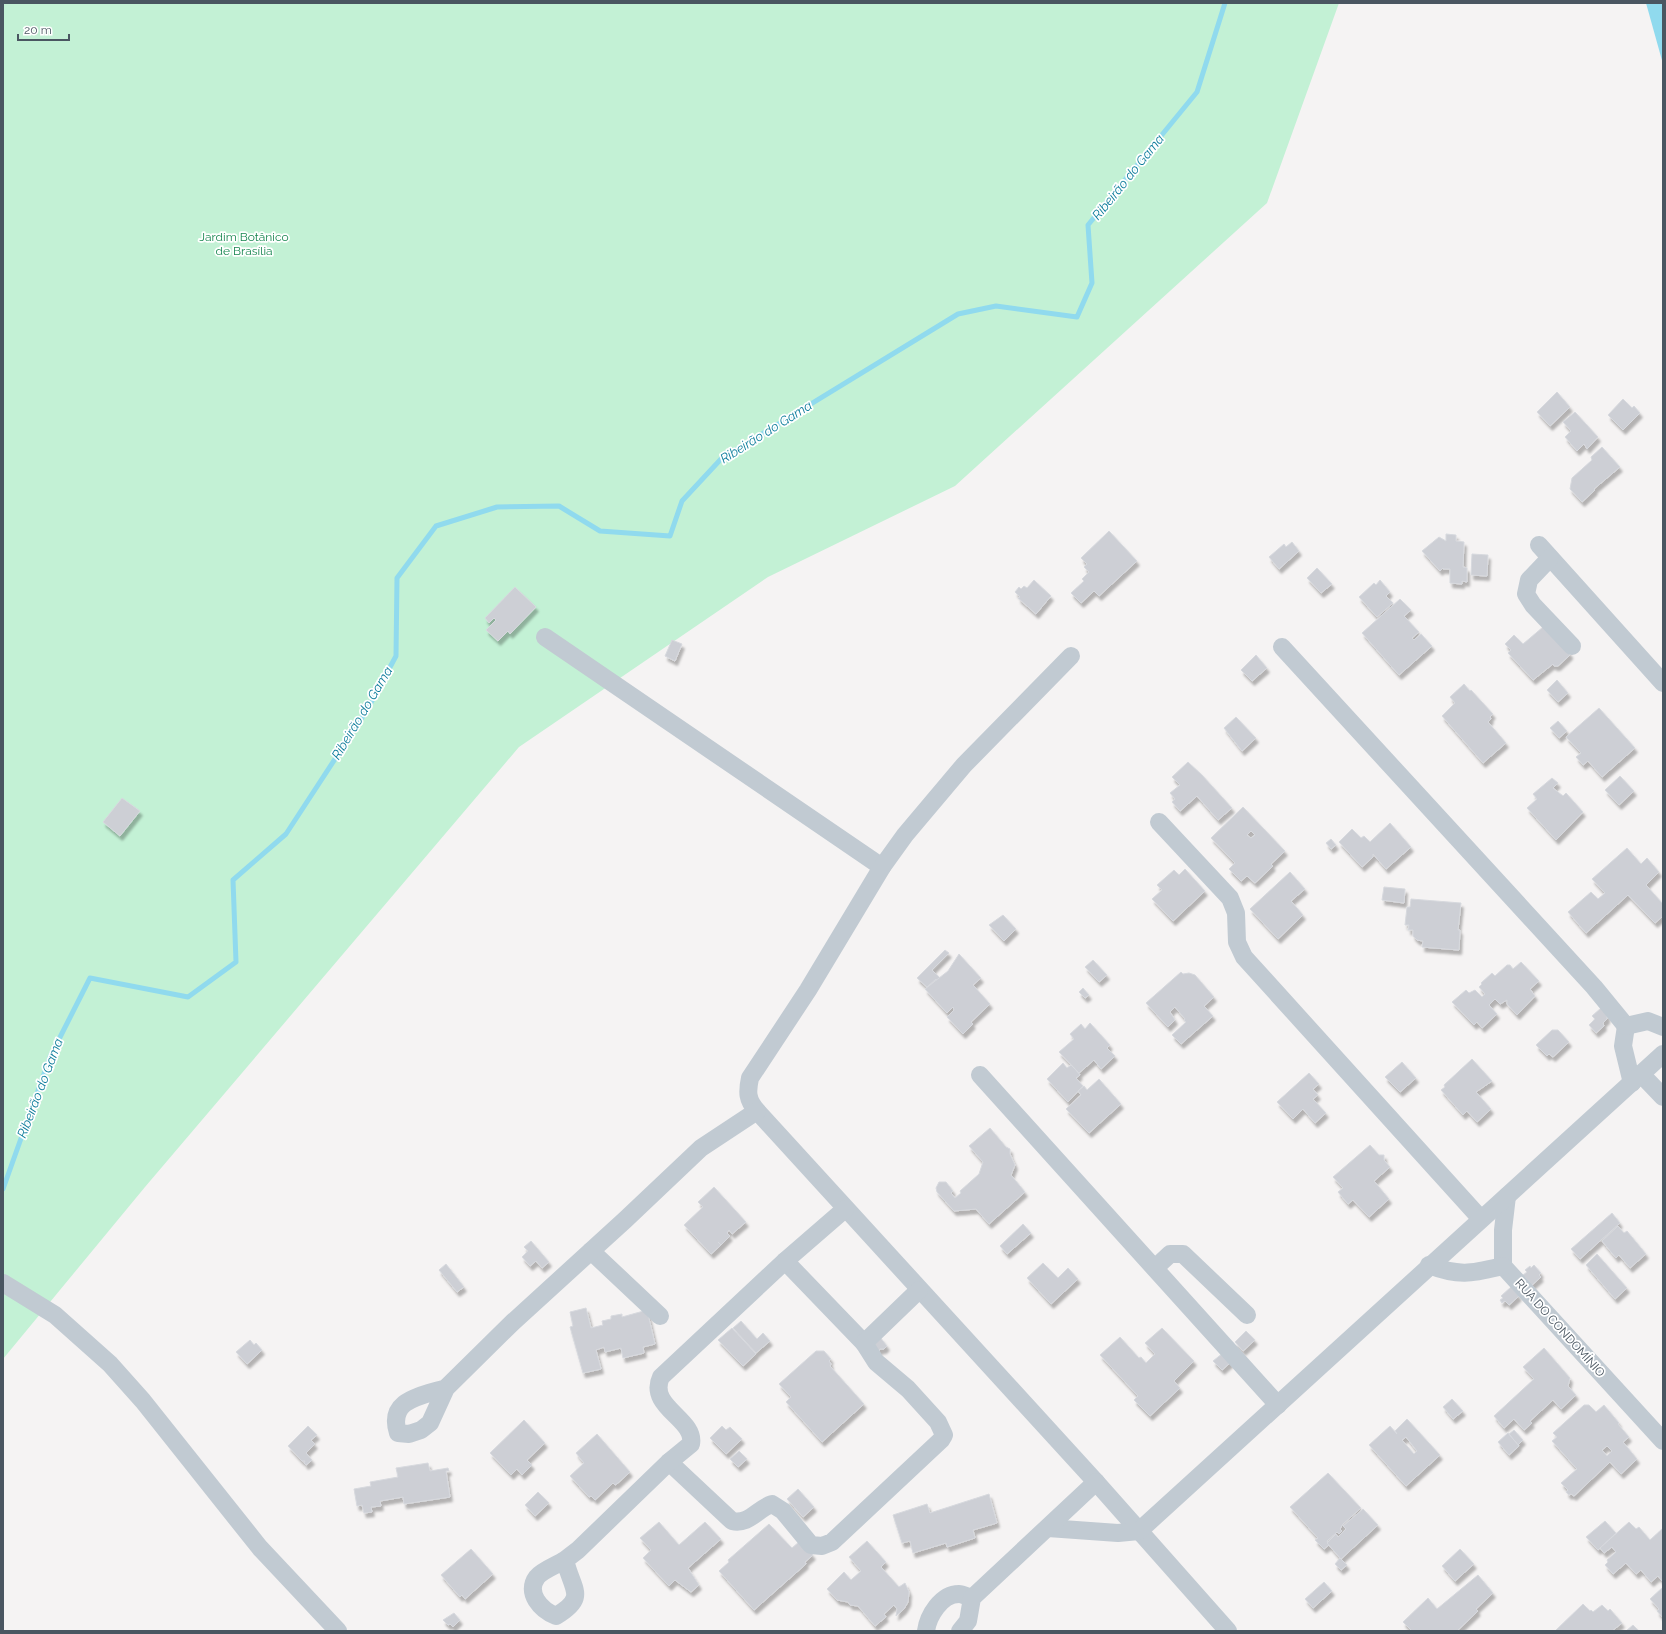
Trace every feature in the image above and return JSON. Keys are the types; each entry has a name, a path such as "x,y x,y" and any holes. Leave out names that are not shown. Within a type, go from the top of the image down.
{"street":[{"path":"1572,646 1533,605 1526,594 1529,580 1544,552 1663,683"},
{"path":"545,637 882,867"},
{"path":"1282,647 1594,986 1626,1026 1622,1046 1636,1078 1663,1097"},
{"path":"1071,656 964,766 905,835 882,867 808,990 750,1078 747,1091 748,1096 757,1111 1096,1482 1228,1631"},
{"path":"1159,822 1230,898 1236,912 1237,942 1244,957 1481,1219"},
{"path":"1626,1026 1648,1021 1663,1027"},
{"path":"1048,1528 1118,1533 1138,1531 1663,1054"},
{"path":"980,1075 1278,1405"},
{"path":"446,1388 513,1322 592,1251 701,1148 757,1111"},
{"path":"1429,1266 1449,1273 1459,1273 1477,1272 1503,1266 1503,1230 1507,1196"},
{"path":"565,1560 578,1550 669,1462 690,1444 692,1440 690,1434 678,1418 666,1407 659,1394 659,1381 661,1377 785,1261 845,1209"},
{"path":"592,1251 660,1316"},
{"path":"1155,1268 1170,1254 1182,1254 1246,1315"},
{"path":"669,1462 732,1521 737,1522 748,1520 763,1507 772,1504 783,1511 811,1545 822,1546 832,1542 941,1440 944,1435 938,1422 908,1389 876,1362 864,1343 785,1261"},
{"name":"RUA DO CONDOMÍNIO","path":"1503,1266 1663,1442"},
{"path":"3,1283 55,1315 110,1364 143,1401 260,1548 338,1631"},
{"path":"864,1343 919,1290"},
{"path":"960,1631 968,1621 972,1598 1096,1482"},
{"path":"926,1631 928,1621 937,1606 948,1597 959,1594 972,1598"}],"green space":[{"name":"Jardim Botânico de Brasília","path":"3,3 1339,3 1267,203 955,486 768,577 519,747 145,1187 3,1359"}],"water":[{"path":"1646,3 1663,3 1663,64"}],"building":[{"path":"1557,392 1570,407 1550,426 1537,412"},
{"path":"1623,399 1632,408 1634,406 1640,413 1623,430 1608,415"},
{"path":"1575,412 1598,437 1587,449 1584,444 1577,451 1565,437 1571,431 1563,422"},
{"path":"1602,447 1620,467 1594,489 1595,490 1582,502 1570,489 1572,478 1592,460 1591,457"},
{"path":"1109,531 1137,561 1099,596 1094,591 1081,603 1071,593 1084,581 1082,579 1089,572 1084,567 1087,564 1081,558"},
{"path":"1446,534 1456,535 1456,541 1464,542 1463,567 1467,568 1467,582 1462,581 1462,584 1450,583 1450,569 1443,568 1440,571 1422,551 1439,537 1446,541"},
{"path":"1292,542 1299,551 1279,569 1269,557 1284,544 1286,547"},
{"path":"1472,554 1488,555 1487,576 1471,575"},
{"path":"1317,568 1332,584 1321,593 1307,578"},
{"path":"1034,580 1051,596 1036,614 1018,598 1020,597 1015,592 1019,587 1021,589 1024,586 1027,588"},
{"path":"1380,580 1390,592 1386,596 1393,603 1377,617 1359,597 1374,583 1376,585"},
{"path":"515,587 536,607 510,634 508,631 498,641 486,630 496,620 494,618 489,623 485,618"},
{"path":"1400,599 1411,610 1404,616 1419,632 1412,638 1414,640 1421,634 1432,646 1399,675 1362,633"},
{"path":"1543,627 1570,653 1570,655 1558,666 1554,666 1553,664 1533,680 1508,653 1511,650 1505,644 1514,635 1523,644"},
{"path":"672,640 682,644 675,661 665,656"},
{"path":"1256,655 1267,668 1252,681 1241,670"},
{"path":"1557,680 1568,693 1558,702 1547,690"},
{"path":"1464,684 1493,714 1488,722 1506,743 1483,763 1442,716 1455,703 1450,697"},
{"path":"1599,708 1635,748 1602,777 1588,761 1583,765 1576,757 1581,753 1566,737"},
{"path":"1236,717 1256,738 1242,751 1224,728"},
{"path":"1558,721 1567,731 1559,738 1550,728"},
{"path":"1188,762 1232,808 1218,820 1197,796 1180,811 1172,802 1175,799 1170,793 1180,785 1172,777"},
{"path":"1620,776 1634,791 1619,805 1605,790"},
{"path":"1552,778 1558,783 1553,788 1563,796 1566,793 1583,812 1556,840 1527,808 1537,799 1533,794"},
{"path":"122,798 140,811 120,836 103,822"},
{"path":"1243,807 1285,851 1271,864 1273,866 1255,883 1247,876 1241,881 1229,869 1235,863 1211,838","holes":["1251,831 1255,835 1251,838 1247,835"]},
{"path":"1390,823 1411,847 1386,869 1373,854 1373,857 1362,867 1339,842 1352,829 1361,838 1364,836 1370,842"},
{"path":"1331,839 1336,845 1331,849 1326,843"},
{"path":"1627,848 1641,864 1647,858 1659,872 1646,885 1663,904 1663,916 1655,923 1628,895 1586,933 1568,912 1591,892 1598,899 1605,893 1592,879"},
{"path":"1185,869 1205,891 1173,921 1152,899 1162,890 1157,885 1174,870 1179,875"},
{"path":"1290,872 1305,889 1291,901 1303,915 1278,939 1250,909"},
{"path":"1384,887 1405,889 1404,903 1382,900"},
{"path":"1411,899 1461,903 1458,930 1460,930 1459,950 1422,947 1423,941 1417,940 1413,936 1413,930 1408,930 1409,925 1405,925 1407,907 1410,907"},
{"path":"1003,915 1016,929 1004,941 989,925"},
{"path":"945,950 949,953 932,970 940,978 938,981 936,979 927,987 917,978"},
{"path":"959,954 981,978 973,985 990,1004 971,1022 973,1024 963,1034 947,1017 954,1010 953,1007 947,1013 925,989 948,971"},
{"path":"1093,960 1107,975 1099,982 1085,967"},
{"path":"1521,962 1539,981 1530,989 1535,996 1517,1015 1507,1004 1507,1000 1500,1004 1495,999 1489,1005 1497,1014 1482,1028 1477,1022 1474,1025 1452,1002 1466,990 1469,993 1475,990 1482,997 1485,994 1479,987 1482,984 1481,983 1492,973 1495,976 1507,965 1510,965 1513,969"},
{"path":"1181,972 1183,974 1189,973 1195,975 1214,997 1204,1006 1213,1016 1181,1044 1172,1035 1186,1022 1175,1007 1170,1012 1175,1020 1168,1027 1146,1003"},
{"path":"1083,988 1089,995 1085,998 1079,992"},
{"path":"1601,1008 1607,1015 1607,1019 1603,1023 1604,1026 1596,1033 1589,1025 1595,1019 1592,1016"},
{"path":"1090,1023 1110,1045 1107,1048 1115,1056 1101,1069 1094,1060 1079,1073 1059,1052 1074,1039 1070,1034 1081,1024 1085,1029"},
{"path":"1552,1030 1558,1030 1569,1042 1553,1057 1549,1054 1547,1056 1536,1045"},
{"path":"1472,1059 1492,1081 1476,1092 1491,1109 1477,1122 1467,1111 1463,1115 1441,1090 1445,1087 1444,1085"},
{"path":"1402,1062 1416,1078 1400,1092 1385,1077"},
{"path":"1063,1063 1067,1068 1071,1065 1075,1069 1080,1075 1076,1078 1083,1086 1068,1102 1047,1079"},
{"path":"1309,1073 1319,1084 1313,1089 1318,1095 1313,1099 1326,1113 1315,1123 1303,1109 1293,1119 1277,1102"},
{"path":"1099,1079 1121,1104 1089,1133 1066,1109 1081,1095 1078,1091 1084,1086 1087,1090"},
{"path":"990,1128 1006,1147 1010,1149 1010,1154 1015,1165 1011,1175 1025,1192 989,1224 976,1209 954,1211 937,1192 936,1188 939,1182 946,1182 953,1191 951,1193 955,1198 961,1193 960,1191 979,1174 983,1162 969,1146"},
{"path":"1370,1145 1379,1155 1384,1155 1384,1160 1390,1167 1374,1181 1389,1199 1369,1217 1353,1200 1348,1204 1338,1192 1343,1188 1333,1177"},
{"path":"714,1187 746,1222 732,1234 729,1230 727,1233 730,1236 711,1254 684,1225 703,1207 698,1202"},
{"path":"1612,1213 1620,1223 1580,1259 1571,1249"},
{"path":"1023,1224 1031,1233 1007,1254 1000,1246"},
{"path":"1618,1226 1624,1233 1627,1231 1646,1254 1630,1268 1619,1255 1616,1258 1602,1241"},
{"path":"531,1241 549,1262 542,1268 536,1261 530,1266 522,1257 528,1251 524,1247"},
{"path":"1597,1254 1627,1288 1615,1299 1586,1265"},
{"path":"1043,1263 1058,1278 1068,1268 1078,1279 1051,1304 1027,1278"},
{"path":"446,1264 464,1287 457,1292 439,1270"},
{"path":"1534,1265 1541,1273 1539,1275 1541,1277 1532,1285 1523,1275 1527,1272 1525,1270"},
{"path":"1511,1287 1519,1296 1509,1305 1505,1301 1502,1303 1500,1300 1503,1298 1501,1296"},
{"path":"586,1308 591,1328 603,1325 602,1321 611,1319 611,1316 622,1314 622,1317 647,1310 655,1344 643,1347 644,1353 623,1358 621,1348 605,1352 604,1347 596,1350 601,1369 583,1373 570,1327 573,1326 570,1312"},
{"path":"741,1321 757,1339 763,1333 770,1341 756,1353 733,1328"},
{"path":"732,1328 756,1354 743,1366 718,1340"},
{"path":"1162,1328 1194,1361 1174,1381 1180,1388 1150,1416 1134,1400 1138,1396 1100,1355 1120,1337 1139,1358 1141,1357 1146,1363 1155,1354 1145,1343"},
{"path":"1246,1331 1255,1340 1243,1351 1235,1342"},
{"path":"880,1337 887,1346 879,1351 872,1344"},
{"path":"250,1340 254,1345 256,1343 262,1350 247,1364 236,1352"},
{"path":"1544,1348 1570,1378 1568,1386 1576,1395 1561,1409 1553,1400 1530,1421 1532,1423 1524,1430 1514,1419 1504,1428 1494,1416 1534,1379 1523,1367"},
{"path":"816,1351 824,1351 831,1359 829,1361 831,1364 830,1366 864,1404 822,1442 786,1402 791,1397 779,1384"},
{"path":"1223,1353 1231,1362 1222,1370 1213,1361"},
{"path":"1452,1399 1463,1411 1453,1419 1443,1407"},
{"path":"1584,1405 1589,1405 1596,1412 1604,1405 1629,1437 1623,1442 1637,1459 1621,1474 1610,1462 1574,1496 1571,1494 1569,1495 1566,1492 1568,1490 1561,1483 1577,1469 1552,1441 1557,1437 1553,1433","holes":["1607,1446 1612,1451 1607,1456 1602,1450"]},
{"path":"1407,1419 1440,1455 1406,1486 1369,1445 1390,1426 1397,1434 1395,1431","holes":["1406,1437 1417,1451 1414,1454 1402,1440"]},
{"path":"524,1420 545,1443 527,1460 532,1465 522,1475 517,1469 511,1475 490,1453"},
{"path":"308,1426 317,1435 311,1440 315,1444 306,1453 312,1460 306,1465 304,1463 305,1461 302,1461 288,1446"},
{"path":"722,1426 726,1430 730,1427 742,1439 726,1454 710,1438"},
{"path":"1514,1430 1523,1440 1518,1445 1509,1434"},
{"path":"1508,1433 1519,1446 1509,1455 1498,1442"},
{"path":"597,1434 630,1472 615,1485 613,1483 595,1500 591,1496 589,1497 570,1476 584,1463 576,1453"},
{"path":"739,1451 747,1459 738,1467 730,1459"},
{"path":"428,1463 430,1471 448,1468 449,1471 446,1471 450,1497 404,1504 403,1497 380,1501 381,1506 371,1507 372,1512 364,1513 362,1505 357,1506 354,1489 371,1486 370,1482 398,1477 396,1468"},
{"path":"1328,1473 1361,1508 1343,1524 1340,1529 1342,1531 1339,1534 1337,1532 1327,1541 1329,1545 1324,1549 1315,1540 1318,1538 1290,1507"},
{"path":"798,1489 814,1507 803,1517 787,1499"},
{"path":"538,1492 549,1503 535,1516 525,1505"},
{"path":"989,1494 997,1523 973,1530 975,1538 947,1547 946,1543 913,1553 910,1541 902,1543 893,1515 927,1504 930,1513"},
{"path":"1363,1509 1378,1525 1341,1559 1327,1543 1336,1534 1338,1537 1346,1529 1343,1526"},
{"path":"1605,1521 1616,1533 1598,1550 1586,1537"},
{"path":"659,1522 679,1545 705,1522 721,1539 688,1568 699,1585 691,1592 675,1580 669,1586 643,1558 651,1550 640,1538"},
{"path":"1629,1522 1636,1529 1639,1527 1650,1540 1663,1528 1663,1582 1658,1576 1651,1582 1641,1570 1636,1574 1626,1563 1613,1574 1605,1565 1608,1562 1607,1560 1616,1552 1612,1547 1604,1553 1600,1548"},
{"path":"769,1524 792,1548 800,1541 813,1555 805,1562 806,1564 754,1610 719,1571 729,1562 728,1560"},
{"path":"867,1541 886,1562 881,1567 899,1587 905,1583 909,1592 908,1602 904,1609 896,1616 897,1609 894,1605 884,1614 886,1617 875,1626 858,1606 850,1605 848,1602 837,1600 827,1589 844,1572 851,1580 861,1571 849,1557"},
{"path":"471,1549 493,1574 465,1599 462,1595 460,1597 441,1575"},
{"path":"1460,1549 1474,1564 1455,1581 1442,1566"},
{"path":"1340,1558 1347,1565 1341,1570 1335,1564"},
{"path":"1478,1575 1493,1593 1476,1609 1478,1611 1457,1631 1412,1631 1403,1622 1428,1598 1437,1609"},
{"path":"1324,1582 1332,1591 1313,1608 1305,1599"},
{"path":"1663,1587 1663,1618 1657,1611 1659,1609 1650,1599"},
{"path":"1583,1604 1593,1612 1602,1605 1608,1611 1610,1609 1622,1623 1612,1631 1555,1631"},
{"path":"454,1613 460,1620 453,1627 450,1624 448,1625 443,1620"},
{"path":"1633,1625 1639,1631 1626,1631"}],"waterway":[{"name":"Ribeirão do Gama","path":"3,1189 50,1057 90,978 188,997 236,962 233,880 286,834 367,710 396,656 397,578 436,526 497,507 559,506 600,531 670,536 682,501 721,459 958,314 996,306 1077,317 1092,283 1088,225 1197,92 1225,3"}]}
